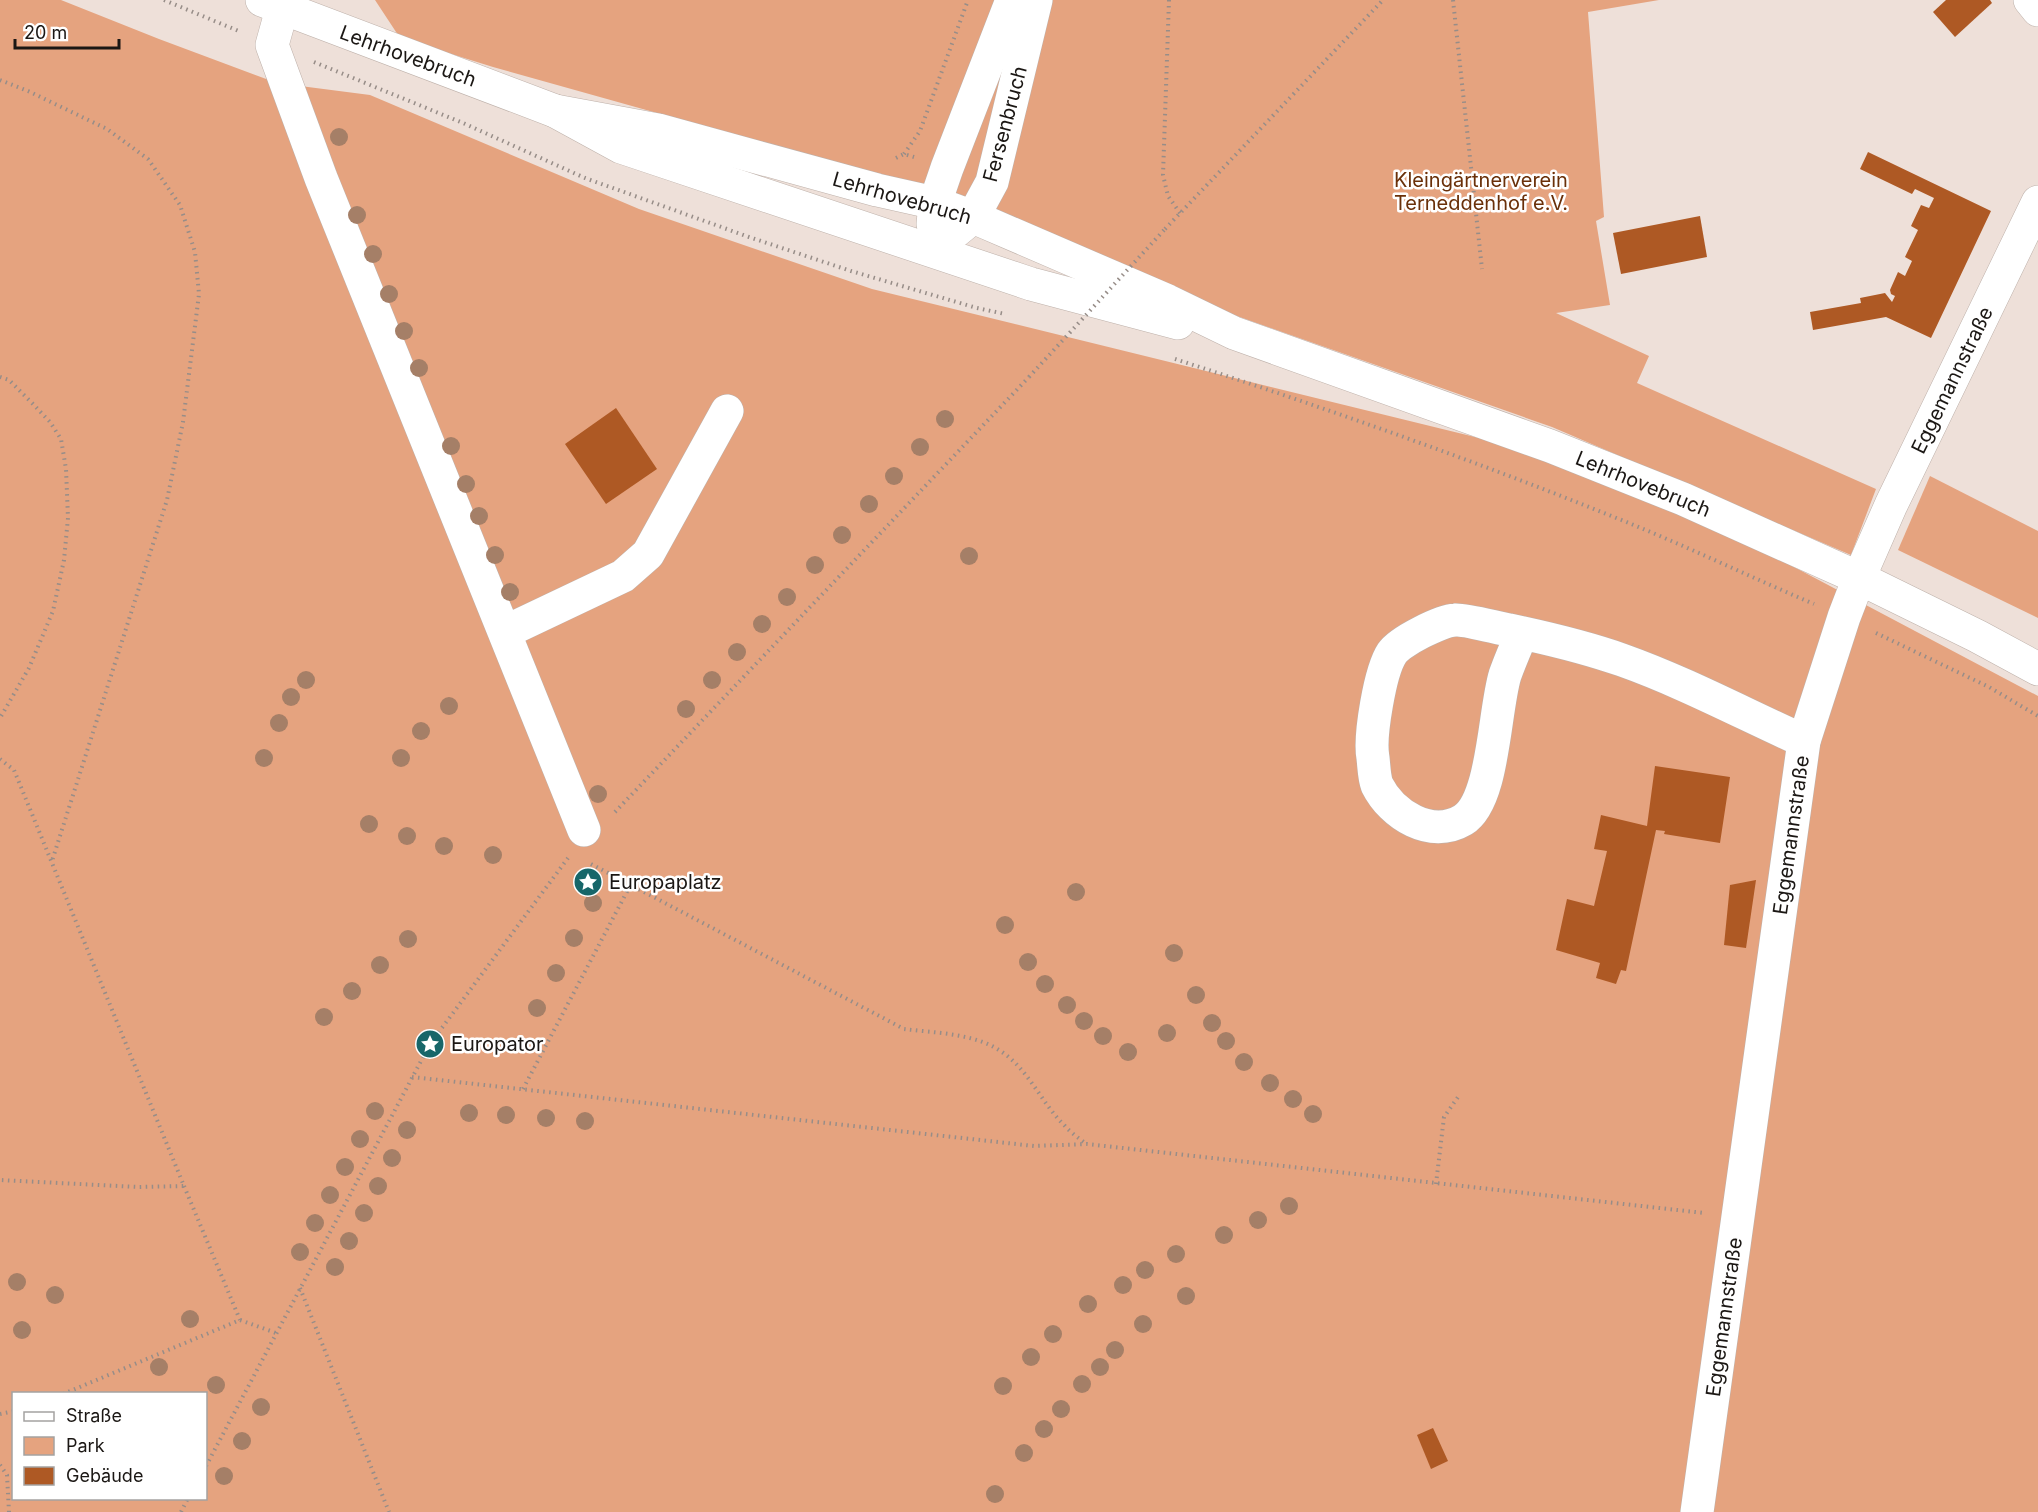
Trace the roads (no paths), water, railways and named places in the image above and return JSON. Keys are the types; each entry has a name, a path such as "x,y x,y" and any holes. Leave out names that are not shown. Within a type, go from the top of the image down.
{"street":[{"name":"Fersenbruch","path":"931,250 936,203 947,168 1012,0"},
{"name":"Fersenbruch","path":"931,250 973,217 992,182 1036,0"},
{"path":"2030,0 2038,10"},
{"name":"Lehrhovebruch","path":"272,4 555,111 621,147 1031,284 1169,321 1234,333"},
{"path":"272,4 272,45 321,178 584,830"},
{"name":"Lehrhovebruch","path":"555,111 658,130 877,190 936,203 1168,301 1234,333 1550,446 1683,499 1859,578 2038,669"},
{"name":"Eggemannstraße","path":"1697,1512 1804,741 1859,578 1891,505 2038,202"},
{"path":"505,632 623,576 648,554 727,411"},
{"path":"1522,633 1505,675 1498,706 1488,777 1480,801 1464,820 1440,828 1418,824 1393,807 1377,784 1372,752 1379,684 1392,652 1423,630 1456,620 1522,633 1575,645 1623,661 1678,683 1804,741"}],"place":[{"name":"Europaplatz","path":"588,882"},
{"name":"Europator","path":"430,1044"}],"park label":[{"name":"Kleingärtnerverein Terneddenhof e.V.","path":"1481,192"}]}
